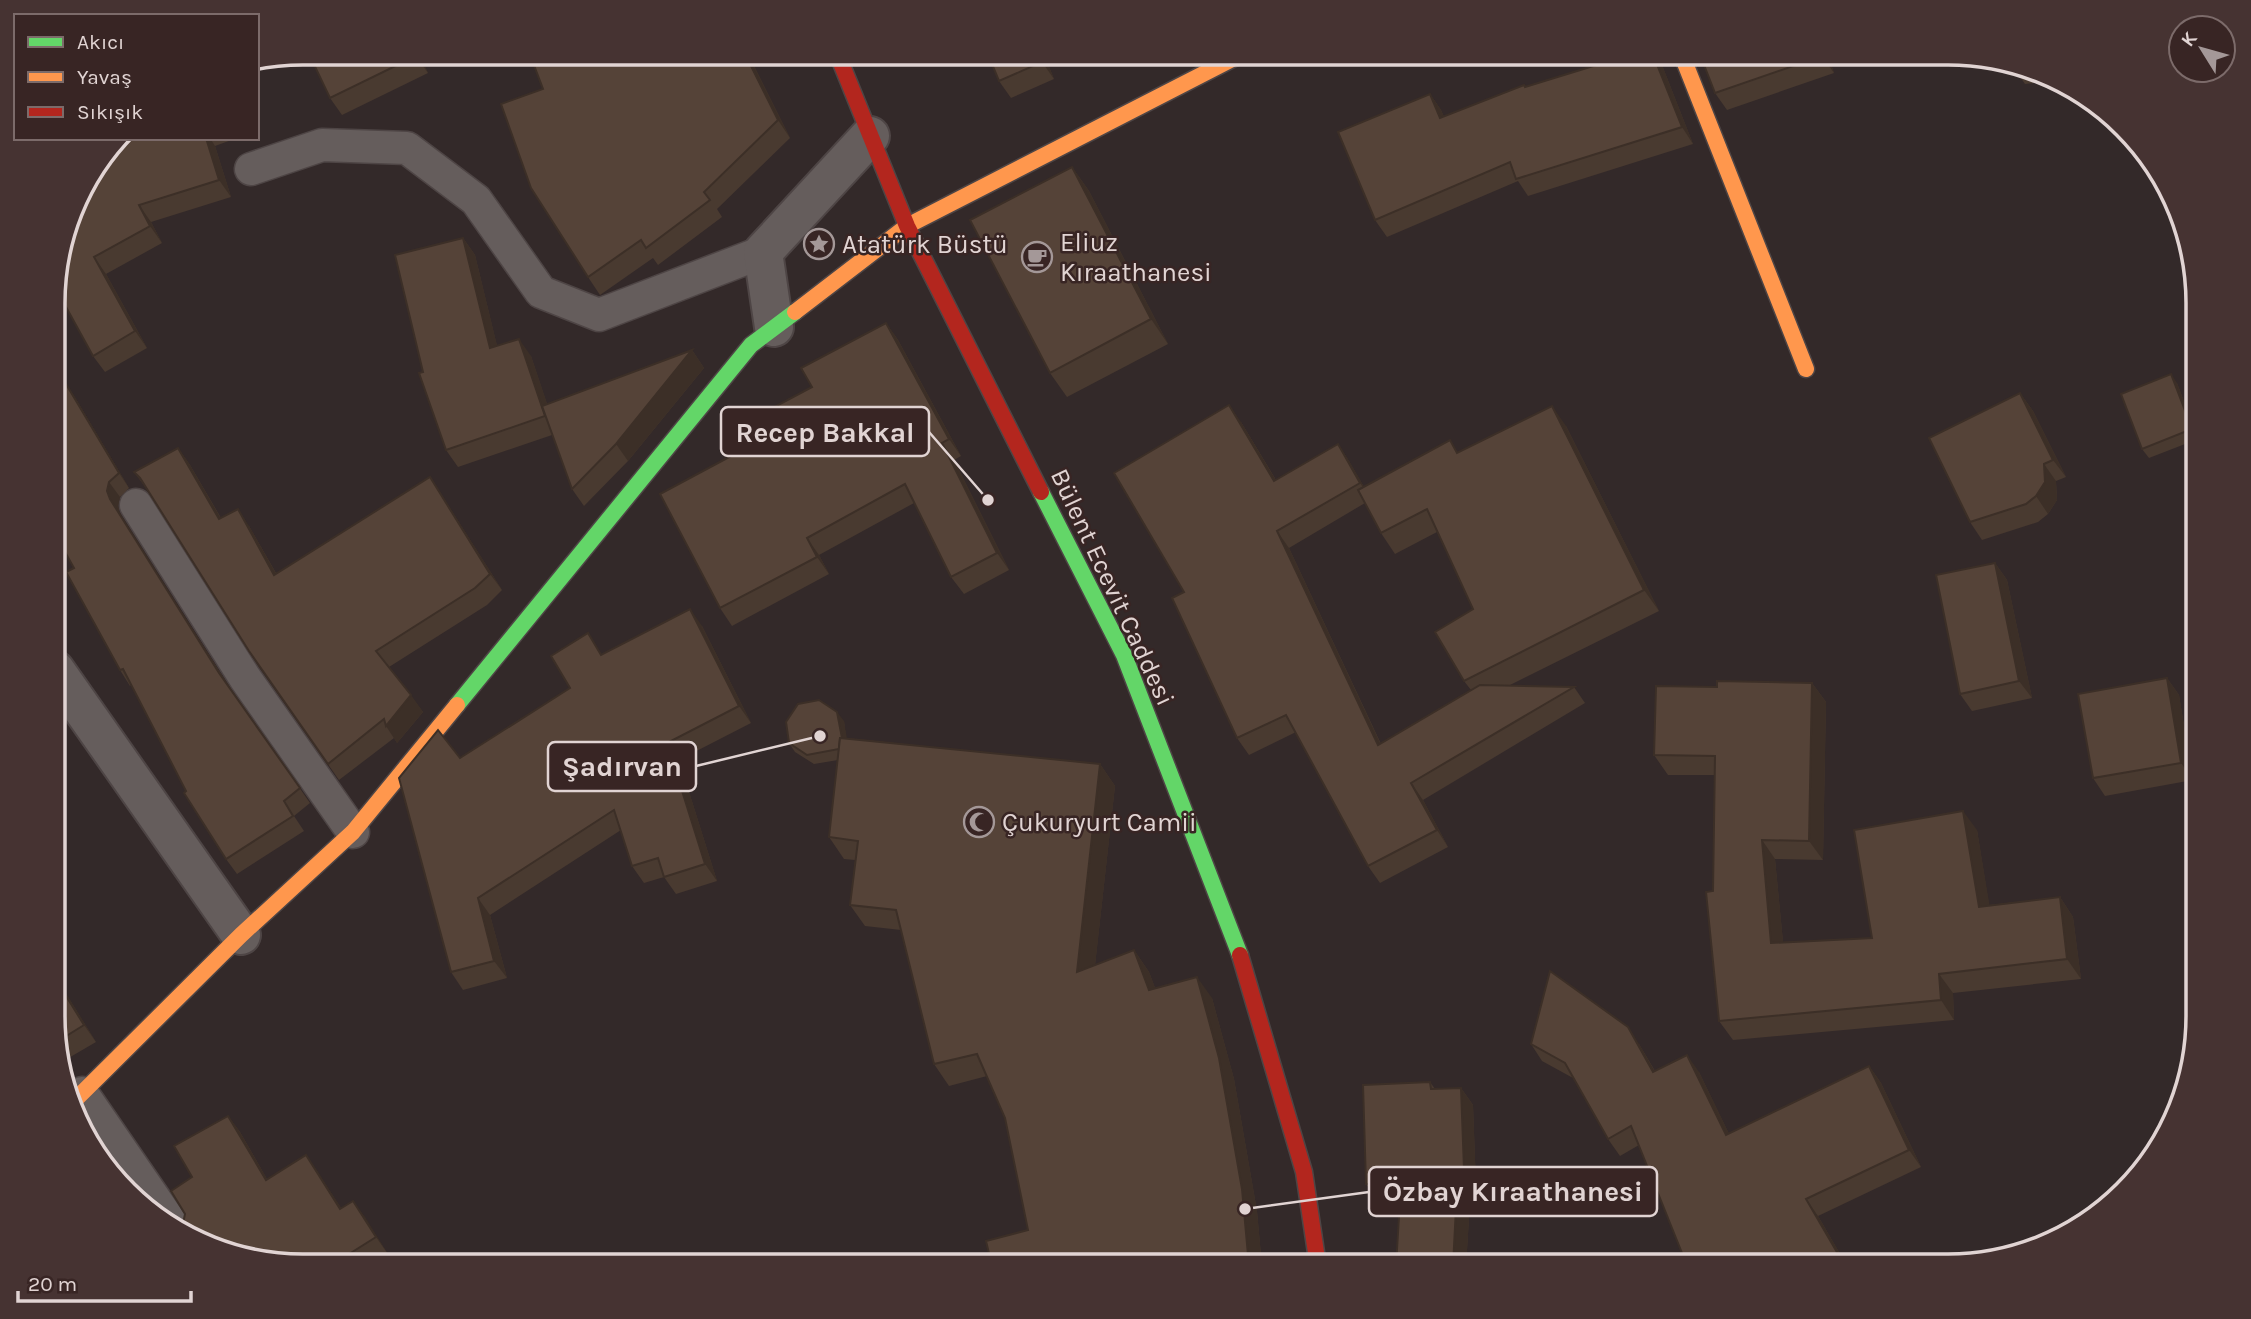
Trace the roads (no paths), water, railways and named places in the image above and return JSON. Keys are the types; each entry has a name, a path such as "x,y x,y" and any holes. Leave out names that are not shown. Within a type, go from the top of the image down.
{"street":[{"name":"Bülent Ecevit Caddesi","path":"842,65 907,226 1124,655 1240,953 1304,1171 1316,1254"},
{"path":"78,1097 241,935 353,832 751,345 907,226 1219,65"},
{"path":"1686,65 1806,369"},
{"path":"774,327 763,252 870,135"},
{"path":"65,684 241,935"}],"lane":[{"path":"251,169 322,145 407,148 476,200 541,292 599,315 763,252"},
{"path":"136,505 245,678 353,832"},
{"path":"79,1099 156,1204"}],"place":[{"name":"Atatürk Büstü","path":"819,244"},
{"name":"Eliuz Kıraathanesi","path":"1037,257"},
{"name":"Recep Bakkal","path":"988,500"},
{"name":"Şadırvan","path":"820,736"},
{"name":"Çukuryurt Camii","path":"979,822"},
{"name":"Özbay Kıraathanesi","path":"1245,1209"}]}
